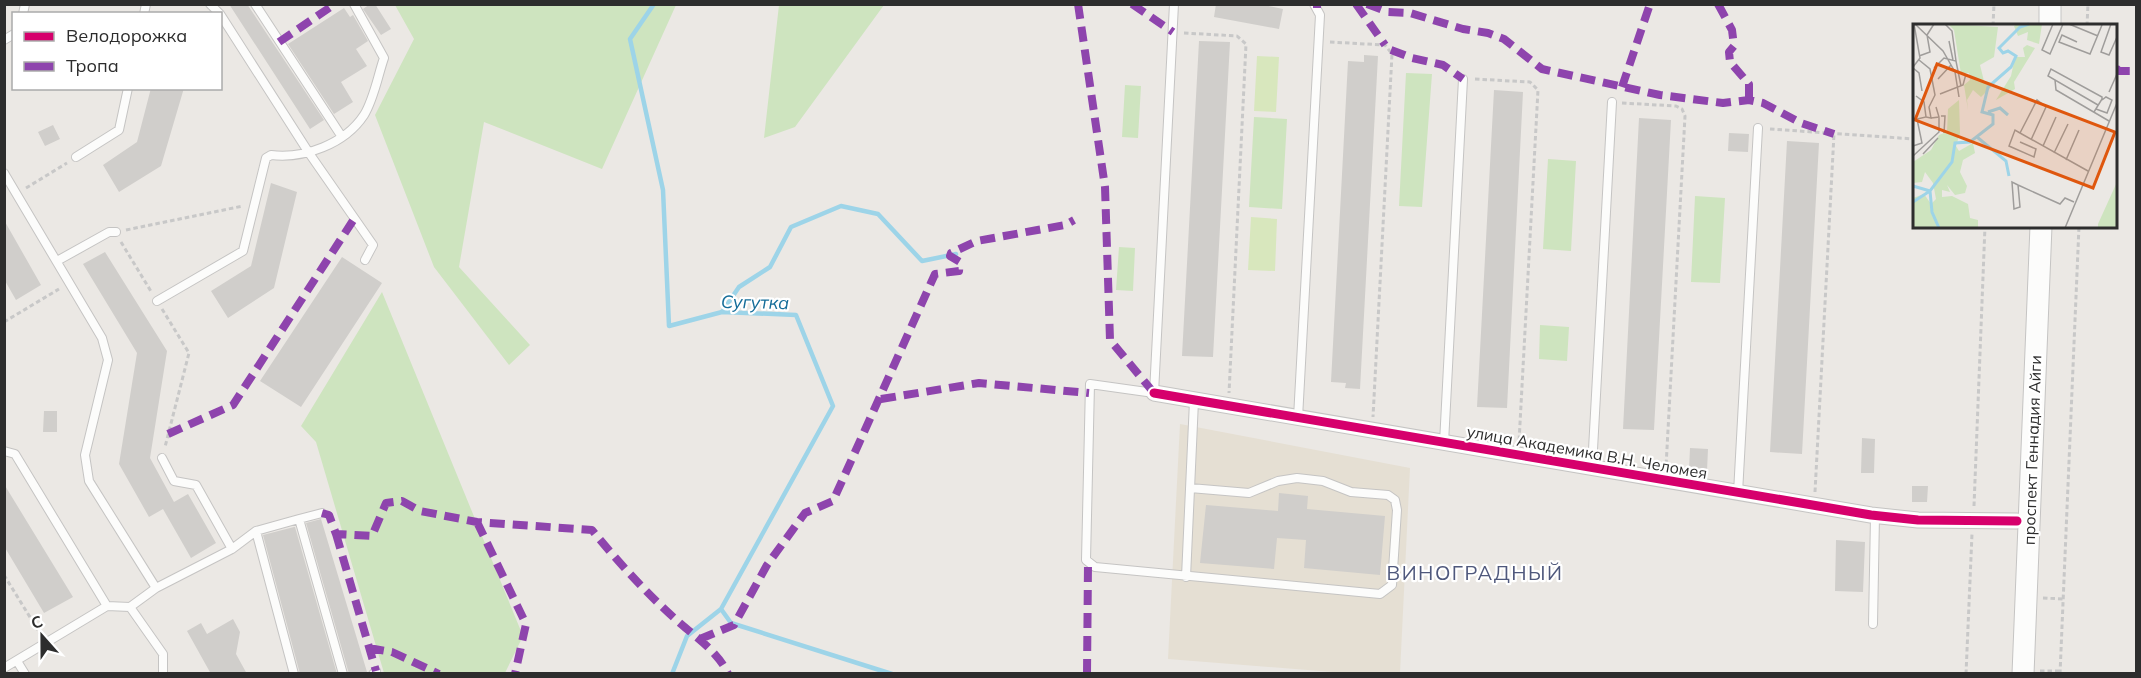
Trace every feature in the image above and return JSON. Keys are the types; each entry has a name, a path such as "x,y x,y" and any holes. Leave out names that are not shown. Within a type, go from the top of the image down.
{"main road":[{"path":"2036,4 2036,24"},
{"path":"2050,4 2050,24"},
{"name":"проспект Геннадия Айги","path":"2028,228 2023,521 2031,672"},
{"name":"проспект Геннадия Айги","path":"2011,674 2041,228"}],"street":[{"name":"улица Академика В.Н. Челомея","path":"1154,393 1875,516 1918,520 2023,521"}],"lane":[{"path":"255,4 342,137"},
{"path":"157,301 243,251 266,158 271,155 289,157 309,153 342,137 364,114 384,58 354,4"},
{"path":"1174,4 1154,393 1090,384 1086,560 1095,567 1380,594 1389,588 1394,580 1397,504 1392,497 1346,491 1314,479 1288,478 1249,493 1190,488"},
{"path":"1298,418 1320,15 1314,4"},
{"path":"222,17 309,153 373,245 365,260"},
{"path":"1444,443 1463,79"},
{"path":"76,157 118,130 128,90"},
{"path":"1592,468 1612,102"},
{"path":"1738,493 1758,128"},
{"path":"4,173 102,338 108,360 85,455 89,481 156,588"},
{"path":"57,261 109,232 116,232"},
{"path":"1186,577 1194,401"},
{"path":"4,451 15,454 107,606"},
{"path":"162,458 174,481 196,485 232,549"},
{"path":"4,668 107,606 130,607 156,588 232,549 256,531 322,513"},
{"path":"1873,624 1875,516"},
{"path":"299,519 343,674"},
{"path":"256,531 294,674"},
{"path":"130,607 163,654 163,674"},
{"path":"17,661 25,674"}],"path":[{"path":"1993,24 1994,4"},
{"path":"2087,24 2088,4"},
{"path":"1173,32 1237,36 1246,44 1228,407"},
{"path":"1318,42 1385,45 1392,54 1373,431"},
{"path":"1463,79 1530,82 1538,90 1518,456"},
{"path":"1612,102 1676,106 1682,109 1685,116 1666,480"},
{"path":"1758,128 1913,139"},
{"path":"1814,505 1834,134"},
{"path":"17,194 76,157"},
{"path":"162,458 189,353 116,232 255,203"},
{"path":"1973,514 1985,228"},
{"path":"2031,672 2060,672 2079,228"},
{"path":"4,322 70,283"},
{"path":"1966,674 1973,526"},
{"path":"4,575 46,642"},
{"path":"2043,598 2063,599"}],"shaded area":[{"path":"1180,424 1410,468 1400,673 1345,673 1168,659"}],"green space":[{"path":"395,5 676,5 602,169 484,122 459,267 530,345 509,365 434,267 375,115 414,39"},
{"path":"779,5 884,5 795,127 764,138"},
{"path":"1257,56 1279,57 1276,112 1254,111"},
{"path":"1406,73 1432,74 1422,207 1399,206"},
{"path":"1125,85 1141,86 1138,138 1122,137"},
{"path":"1254,117 1287,119 1282,209 1249,207"},
{"path":"1548,159 1576,161 1571,251 1543,249"},
{"path":"1695,196 1725,198 1720,283 1691,282"},
{"path":"1251,217 1277,219 1275,271 1248,270"},
{"path":"1119,247 1135,248 1133,291 1116,290"},
{"path":"382,292 523,636 505,673 384,673 316,442 301,426"},
{"path":"1540,325 1569,327 1567,361 1539,359"}],"building":[{"path":"229,4 247,4 324,120 310,129"},
{"path":"370,4 375,4 391,29 381,35 363,9"},
{"path":"1216,4 1259,4 1283,9 1279,29 1214,17"},
{"path":"344,8 350,17 353,15 368,41 356,49 367,66 341,82 353,102 334,114 288,44"},
{"path":"1199,41 1230,42 1213,357 1182,356"},
{"path":"1364,55 1378,56 1360,389 1345,388 1346,383 1331,382 1348,61 1364,62"},
{"path":"150,90 183,90 161,166 119,192 103,165 137,142"},
{"path":"1494,90 1523,92 1507,408 1477,407"},
{"path":"1639,118 1671,120 1654,430 1623,429"},
{"path":"53,125 60,139 45,146 38,132"},
{"path":"1729,133 1749,134 1748,152 1728,151"},
{"path":"1787,141 1819,143 1802,454 1770,452"},
{"path":"271,183 297,192 274,288 228,318 211,291 251,266"},
{"path":"4,220 41,285 16,300 4,279"},
{"path":"105,252 167,351 150,458 174,502 188,494 216,543 191,558 163,509 149,517 119,464 137,353 83,264"},
{"path":"342,257 382,283 301,407 260,381"},
{"path":"44,411 57,411 57,432 43,432"},
{"path":"1862,438 1875,439 1874,473 1861,473"},
{"path":"1690,448 1708,449 1707,471 1689,470"},
{"path":"4,484 73,597 44,613 4,546"},
{"path":"1912,486 1928,486 1927,502 1912,502"},
{"path":"1279,493 1308,496 1307,509 1385,516 1380,575 1304,568 1306,540 1277,538 1274,569 1200,563 1206,505 1278,511"},
{"path":"321,519 367,674 349,674 306,523"},
{"path":"295,527 337,674 300,674 263,535"},
{"path":"1836,540 1865,542 1863,592 1835,591"},
{"path":"233,619 240,632 236,654 247,674 211,674 187,631 201,623 207,634"}],"waterway":[{"name":"Сугутка","path":"654,4 630,39 663,190 669,326 722,312 796,315 833,406 721,609 687,636 672,674"},
{"path":"722,312 739,287 770,267 791,227 841,206 878,214 922,261 956,254"},
{"path":"721,609 731,623 892,674"}],"marked path":[{"path":"279,42 335,4"},
{"path":"1078,4 1105,187 1110,340 1154,393"},
{"path":"1132,4 1173,32"},
{"path":"1356,4 1385,45"},
{"path":"1367,4 1388,12 1410,13 1463,29 1488,33 1504,39 1542,69 1660,95 1723,103 1749,100 1763,103 1801,123 1834,134"},
{"path":"1622,87 1650,4"},
{"path":"1718,4 1732,30 1734,46 1729,52 1730,62 1749,84 1749,100"},
{"path":"1391,50 1412,58 1443,65 1463,79"},
{"path":"2117,69 2136,71"},
{"path":"168,434 233,405 354,219"},
{"path":"700,639 734,625 767,565 805,513 833,501 935,274 959,271 960,262 950,256 951,253 977,241 1065,225 1074,220"},
{"path":"881,399 979,383 1089,393"},
{"path":"322,513 329,515 336,534 372,536 386,503 402,501 420,511 477,522 592,530 646,591 701,640 724,666 728,674"},
{"path":"477,522 526,624 515,674"},
{"path":"336,534 376,671"},
{"path":"1087,674 1088,564"},
{"path":"369,648 392,652 439,674"}],"cycle path":[{"path":"1154,393 1871,515 1918,520 2017,521"}],"district":[{"name":"ВИНОГРАДНЫЙ","path":"1475,572"}]}
